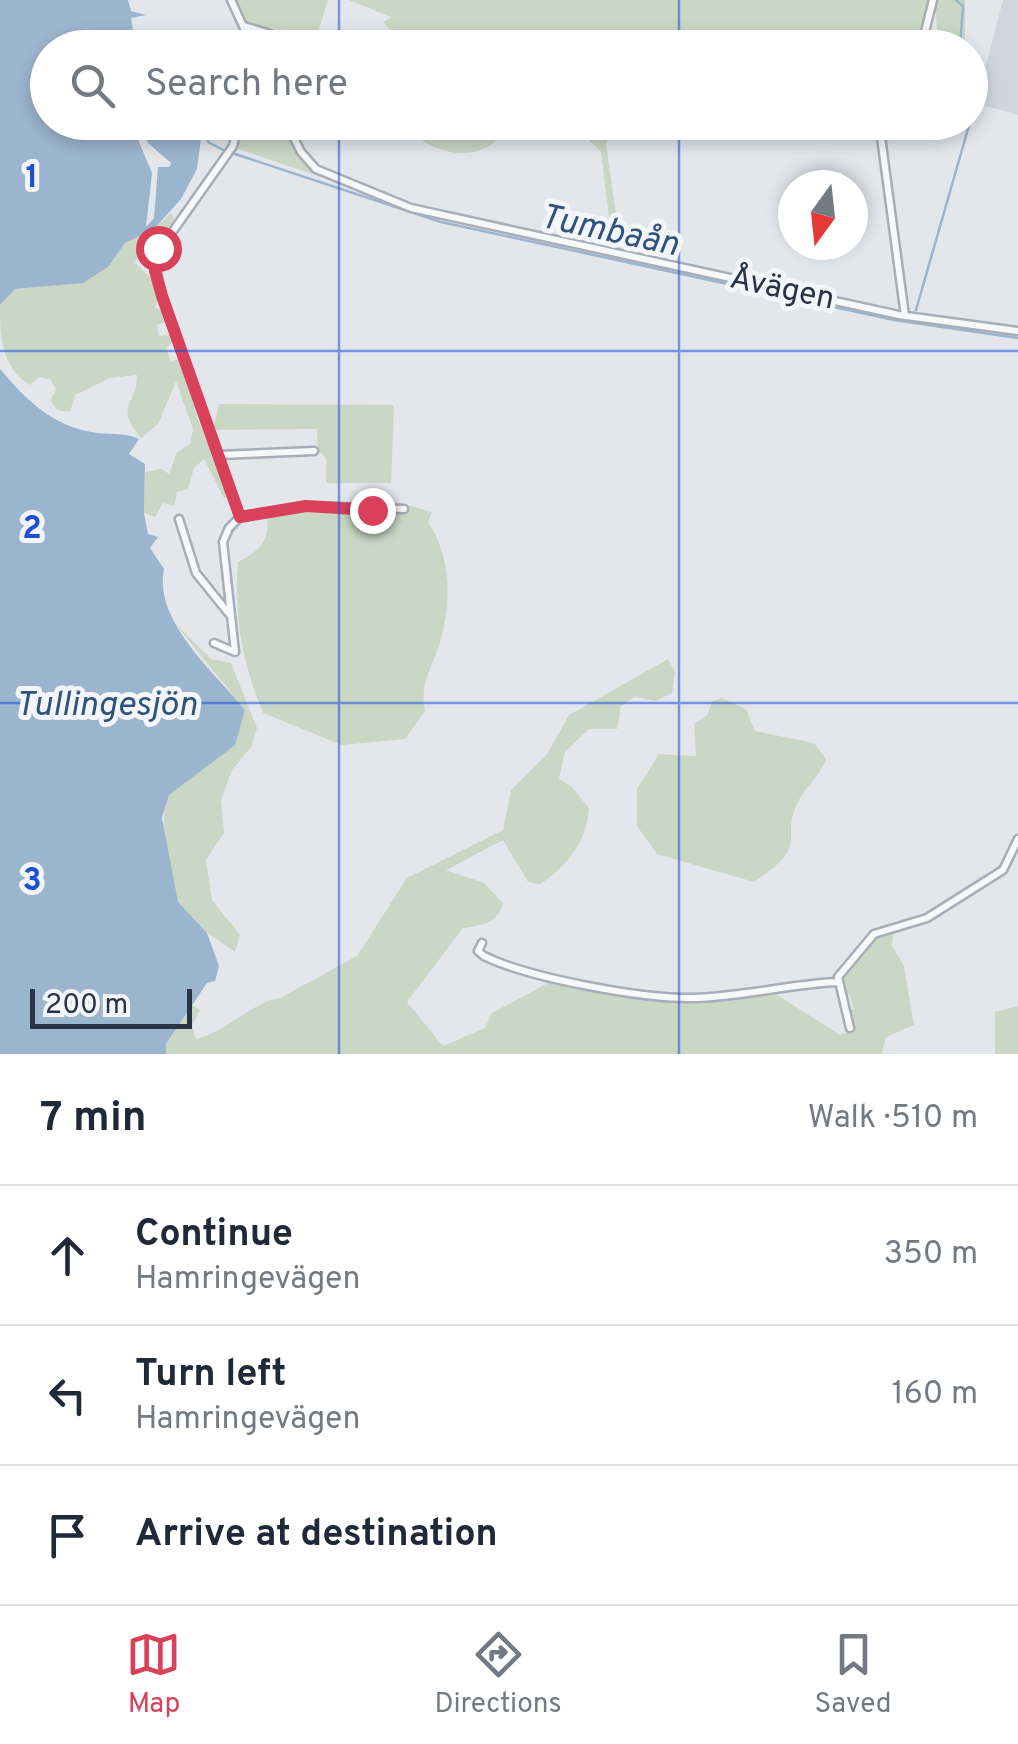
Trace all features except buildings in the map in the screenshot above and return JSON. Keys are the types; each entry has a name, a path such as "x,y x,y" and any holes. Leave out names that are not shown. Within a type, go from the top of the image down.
{"street":[{"path":"232,0 246,30"},
{"path":"926,30 933,0"},
{"path":"244,26 257,30"},
{"path":"234,140 154,258 162,296 240,517"},
{"name":"Åvägen","path":"294,140 316,169 411,208 906,316 1018,331"},
{"path":"881,140 906,316"},
{"path":"218,455 314,451"},
{"path":"214,643 235,652 223,542 228,528 240,517 306,506 404,510"},
{"path":"180,519 196,573 231,616"},
{"path":"482,943 478,951 484,956 550,978 669,997 728,996 838,982 874,934 927,918 1003,870 1018,839"},
{"path":"838,982 850,1028"}],"shaded area":[{"path":"1003,0 1018,0 1018,115 988,106 988,57"}],"green space":[{"path":"236,0 328,0 319,30 283,30 245,20"},
{"path":"349,0 930,2 921,30 390,30 384,22 391,17"},
{"path":"935,0 965,0 965,30 937,30"},
{"path":"238,140 291,140 303,161 327,179 236,148"},
{"path":"422,140 496,140 472,152 457,153"},
{"path":"589,140 609,140 621,251 613,250 601,152"},
{"path":"171,213 174,219 156,247 141,250 135,263 156,287 155,307 165,312 167,321 157,325 159,336 173,335 174,340 166,348 171,362 181,357 198,420 230,495 224,498 204,459 194,468 188,489 177,492 174,506 163,503 155,517 144,513 145,472 162,469 169,474 177,452 190,444 193,429 176,381 158,424 141,438 127,411 137,375 110,378 75,395 70,412 57,410 50,400 56,390 50,379 39,377 30,385 8,360 2,340 0,305 15,289 48,286 108,267 125,243 154,229"},
{"path":"219,404 394,405 391,483 326,483 326,458 318,450 317,429 213,430"},
{"path":"401,503 432,512 428,522 442,552 448,585 442,635 424,687 425,711 405,739 342,745 263,713 241,639 237,582 238,562 258,549 265,538 266,515 388,515 390,506"},
{"path":"173,621 211,659 231,663 257,728 251,747 232,770 221,800 224,833 206,860 212,900 240,935 235,952 195,923 177,900 168,863 164,815 170,794 182,781 230,744 245,710"},
{"path":"668,659 675,672 672,693 656,701 634,697 621,706 617,729 589,729 565,752 559,779 571,786 589,808 580,842 559,870 540,884 528,882 503,840 446,870 484,883 503,903 501,910 483,924 463,928 407,1002 443,1046 485,1028 492,1013 550,982 665,998 771,991 840,1035 853,1031 849,1011 854,1009 849,995 843,994 839,978 876,936 894,927 892,946 904,966 914,1025 886,1037 882,1054 166,1054 166,1044 192,1005 200,1010 192,1026 196,1039 357,956 407,878 503,830 511,790 547,754 569,715"},
{"path":"721,698 746,709 755,731 814,743 826,759 800,798 784,858 754,882 657,854 637,826 637,789 659,754 696,756 694,724 707,715 712,702"},
{"path":"1018,1006 1018,1054 995,1054 995,1012"}],"water":[{"path":"0,0 128,0 131,11 146,15 131,18 133,30 30,30 30,140 138,140 152,173 146,227 154,218 158,167 169,167 171,163 147,140 201,140 197,169 181,199 154,229 125,243 108,267 83,283 15,289 0,305"},
{"name":"Tullingesjön","path":"0,369 29,400 52,417 77,429 139,439 129,454 145,464 144,513 148,534 158,537 150,548 164,569 163,589 168,608 190,646 245,710 235,745 169,795 162,818 178,902 207,933 219,966 215,981 207,983 166,1044 166,1054 0,1054"}],"waterway":[{"path":"956,0 963,6 961,30"},
{"name":"Tumbaån","path":"208,140 225,151"},
{"path":"916,310 965,140"},
{"name":"Tumbaån","path":"232,153 441,222 894,320 1018,338"}],"route":[{"path":"158,248 155,271 162,296 240,517 306,506 372,510"}]}
